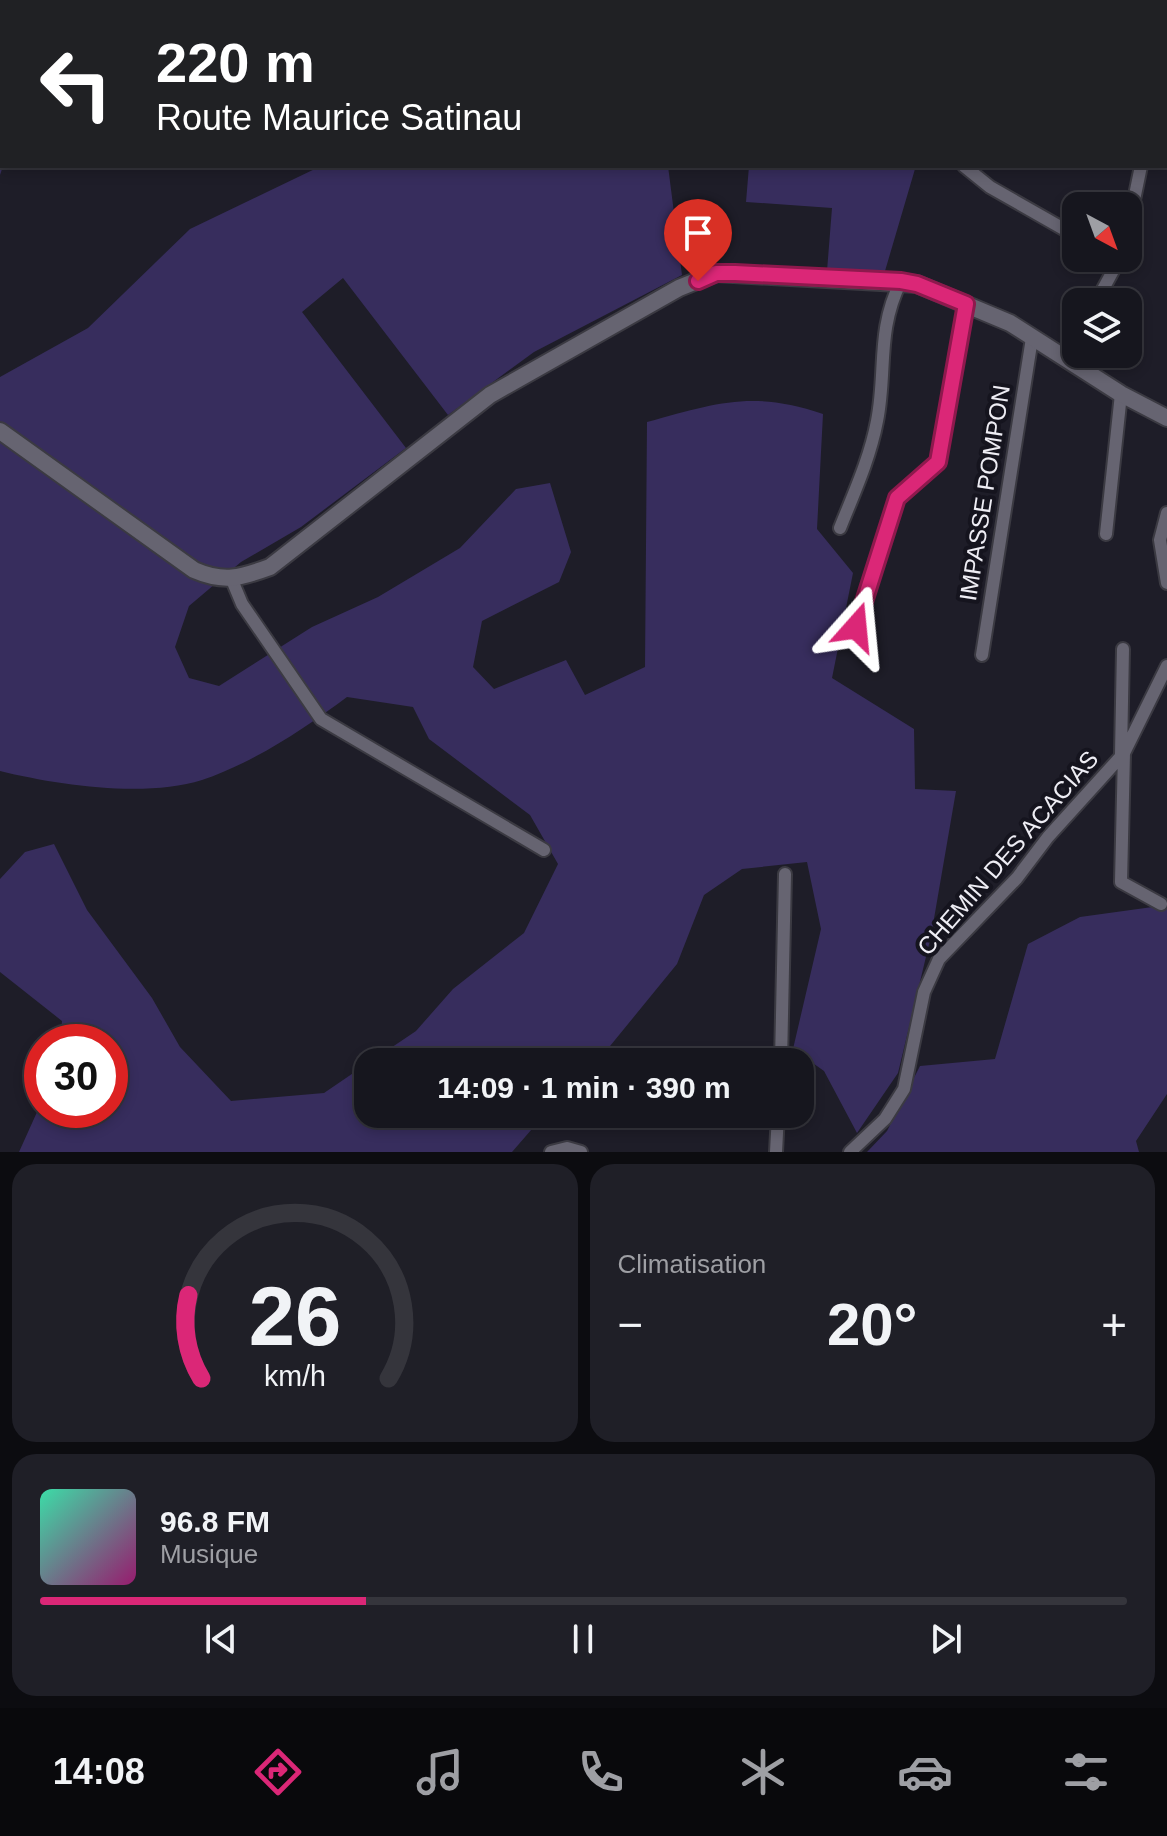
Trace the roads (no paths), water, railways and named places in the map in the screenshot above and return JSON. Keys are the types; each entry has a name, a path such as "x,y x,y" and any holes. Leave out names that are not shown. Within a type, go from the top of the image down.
{"main road":[{"path":"0,431 194,570 216,579 232,580 270,567 490,395 679,288 716,273 917,284 1010,323 1062,358"},
{"path":"1079,368 1167,418"}],"street":[{"path":"966,168 990,187 1062,228"},
{"path":"1136,192 1141,168"},
{"path":"840,528 871,449 880,403 884,325 901,281"},
{"path":"856,627 897,498 938,462 966,304"},
{"name":"IMPASSE POMPON","path":"982,655 1032,338"},
{"path":"1106,534 1121,394"},
{"path":"1167,513 1160,540 1167,583"},
{"path":"232,580 242,604 321,719 544,850"},
{"path":"1123,649 1121,882 1161,904"},
{"name":"CHEMIN DES ACACIAS","path":"850,1152 885,1119 904,1089 924,992 939,959 1017,878 1048,837 1122,754 1167,666"},
{"path":"781,1048 785,874"},
{"path":"776,1152 777,1128"},
{"path":"551,1152 567,1148 581,1152"}]}
